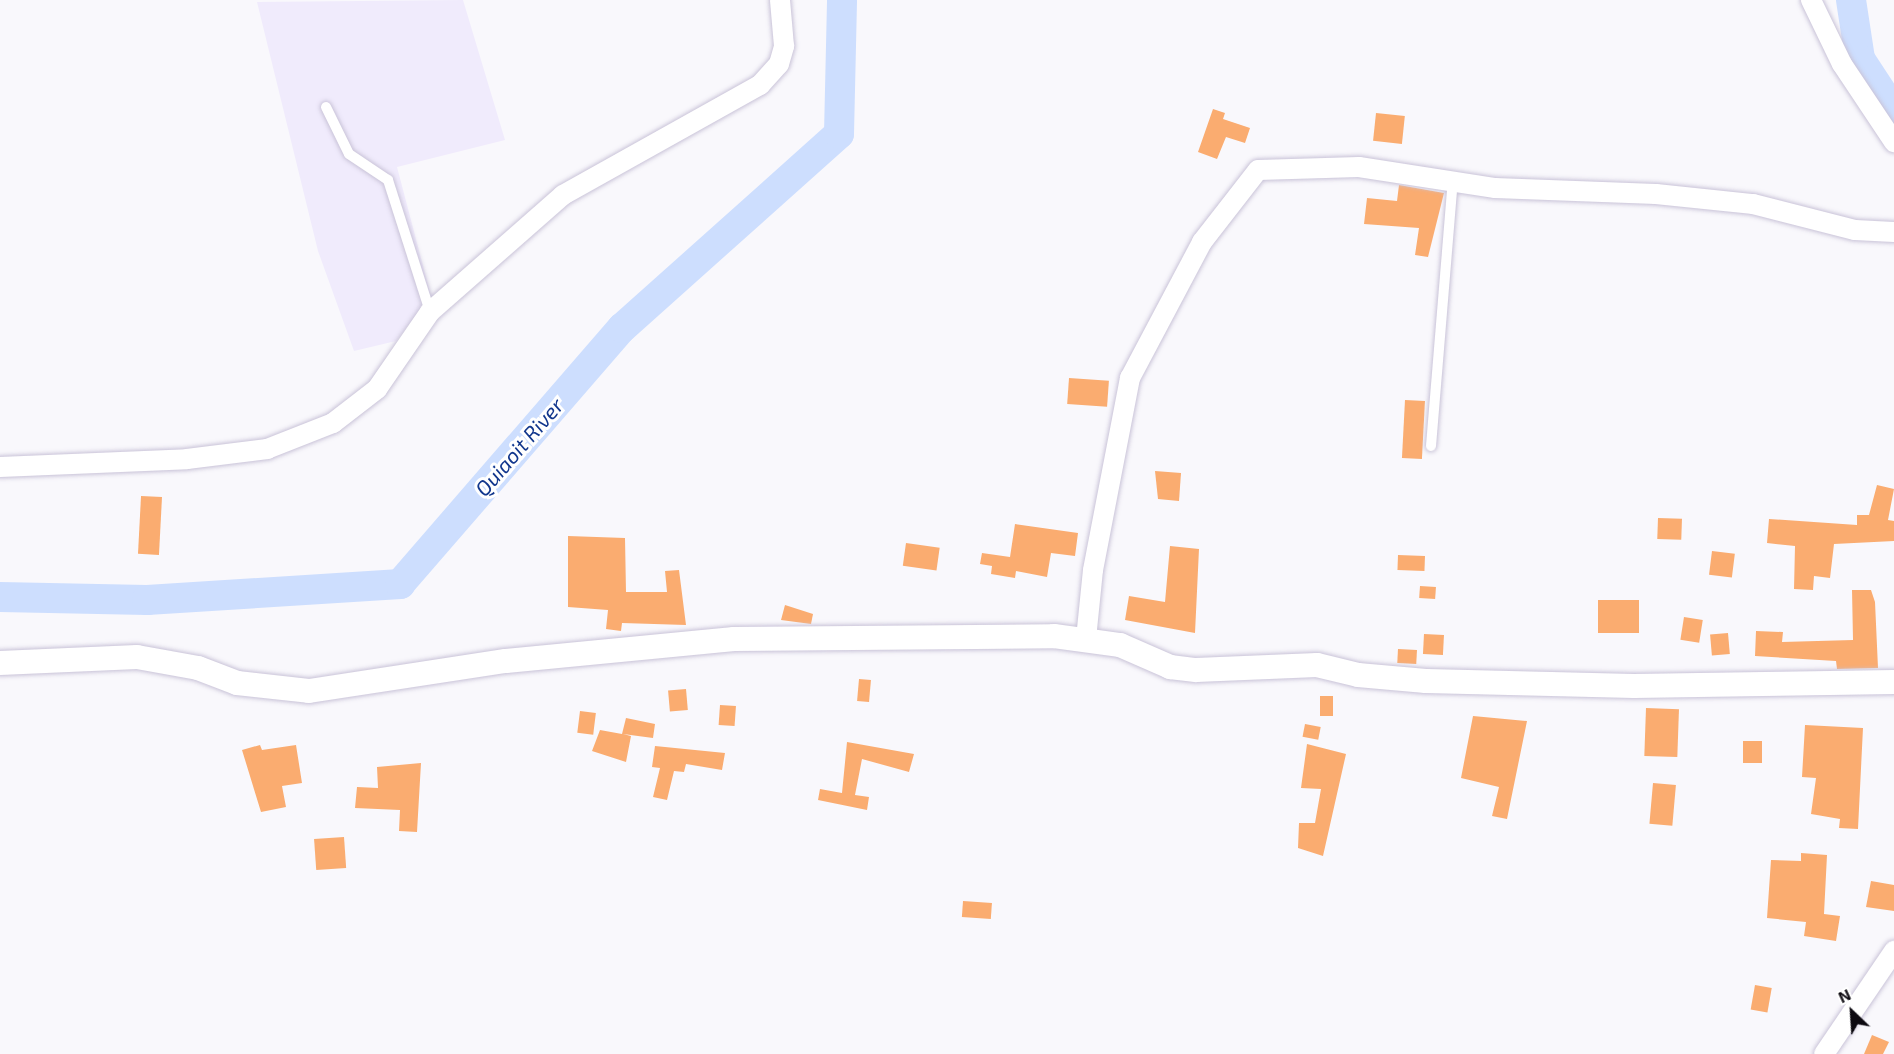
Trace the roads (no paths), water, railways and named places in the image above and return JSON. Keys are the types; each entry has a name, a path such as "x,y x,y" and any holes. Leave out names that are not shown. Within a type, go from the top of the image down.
{"street":[{"path":"0,467 187,459 267,448 333,423 362,404 393,370 430,312 563,195 760,84 779,64 784,46 780,0"},
{"path":"1811,0 1842,64 1894,142"},
{"path":"1086,639 1097,548 1130,378 1171,292 1247,176 1258,170 1359,167 1453,181 1753,204 1855,230 1894,232"},
{"path":"0,663 137,657 237,683 309,691 506,661 734,639 1086,639 1120,645 1170,667 1196,670 1317,664 1358,675 1426,681 1634,686 1894,682"},
{"path":"1824,1054 1894,951"}],"lane":[{"path":"326,107 349,154 388,180 430,312"},
{"path":"1431,446 1453,181"}],"waterway":[{"name":"Quiaoit River","path":"0,597 147,600 400,584 622,328 839,134 842,0"},
{"name":"Quiaoit River","path":"1851,0 1860,59 1894,111"}]}
